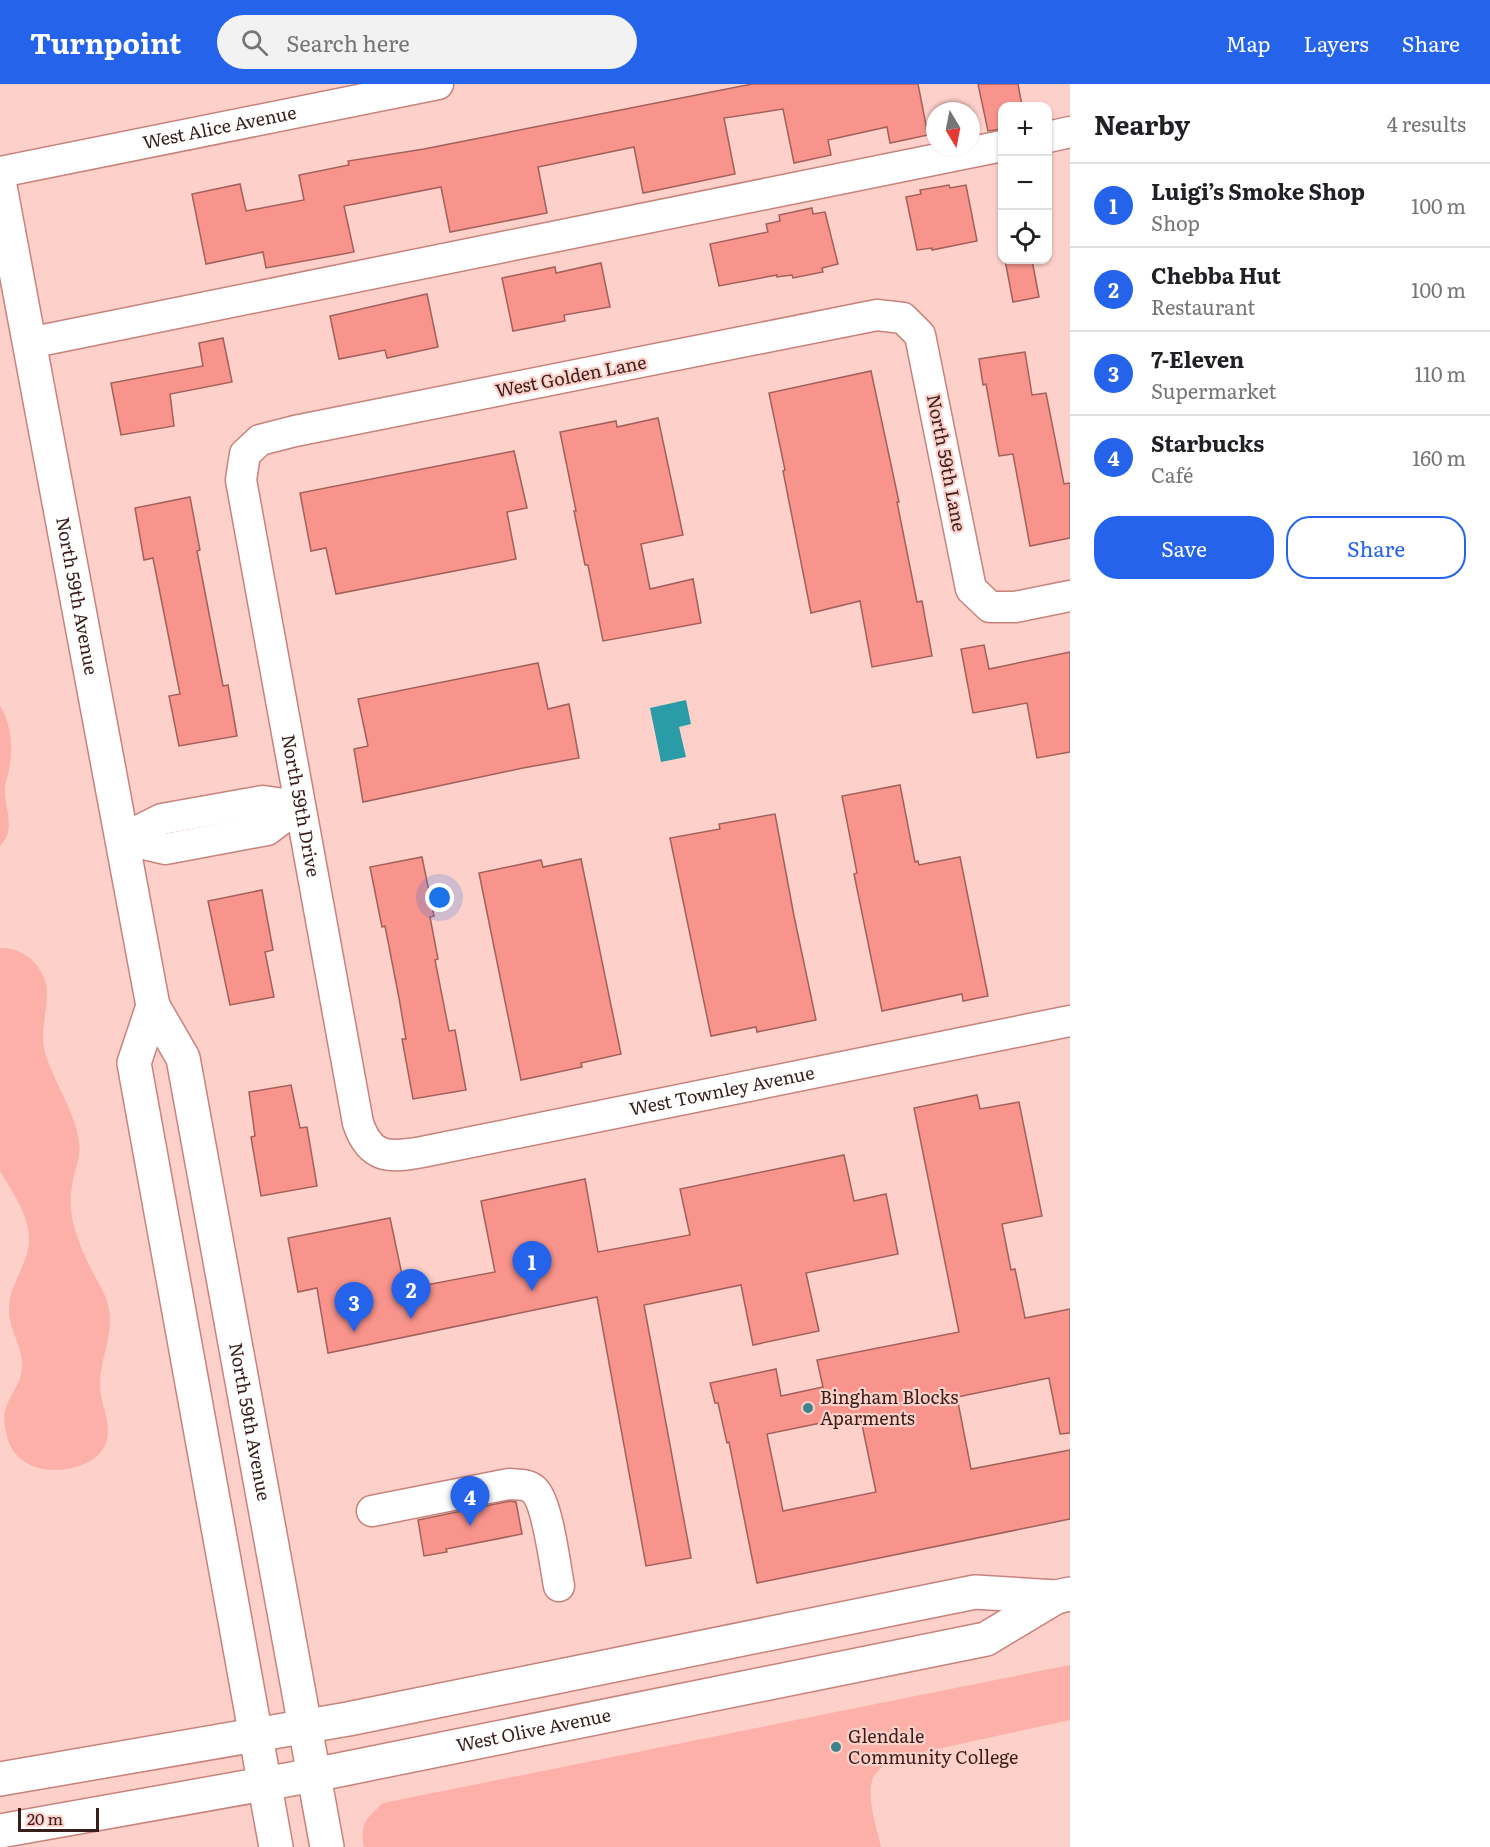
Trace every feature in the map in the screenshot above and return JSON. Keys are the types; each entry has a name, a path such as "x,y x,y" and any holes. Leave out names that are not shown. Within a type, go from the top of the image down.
{"main road":[{"name":"North 59th Avenue","path":"0,186 153,1006 183,1058 327,1847"},
{"name":"North 59th Avenue","path":"153,1006 134,1063 276,1847"},
{"name":"West Olive Avenue","path":"0,1779 306,1726 975,1592 1063,1596"},
{"name":"West Olive Avenue","path":"0,1831 314,1775 986,1639 1063,1596"}],"street":[{"name":"West Alice Avenue","path":"0,172 438,84"},
{"path":"1052,136 1070,132"},
{"path":"28,343 998,147"},
{"name":"West Golden Lane","path":"245,454 260,440 295,430 877,315 903,318"},
{"name":"North 59th Lane","path":"903,318 920,335 971,589 990,607 1015,607 1070,596"},
{"name":"North 59th Drive","path":"245,454 241,480 358,1123 363,1139 375,1151"},
{"path":"122,839 165,849 203,842 267,830 299,806"},
{"name":"West Townley Avenue","path":"375,1151 395,1157 422,1152 1070,1021"},
{"path":"372,1511 509,1484 527,1485 536,1491 543,1505 559,1586"}],"shaded area":[{"path":"0,706 7,721 11,745 5,788 9,825 8,833 0,846"},
{"path":"0,948 21,952 27,956 44,978 47,995 43,1033 45,1053 74,1120 79,1142 79,1156 71,1196 73,1222 84,1253 105,1296 110,1315 109,1335 100,1385 108,1430 105,1445 93,1459 80,1466 64,1469 43,1469 24,1462 11,1447 4,1424 4,1415 22,1368 21,1353 9,1317 10,1299 27,1255 29,1236 22,1210 0,1171"},
{"name":"Glendale Community College","path":"1070,1665 1070,1720 905,1756 879,1770 872,1780 871,1798 881,1847 364,1847 363,1833 366,1822 383,1803"}],"water":[{"path":"686,700 691,724 679,727 686,757 661,762 650,708"}],"building":[{"path":"752,84 918,84 926,125 926,135 890,143 887,127 828,140 831,155 794,163 783,109 724,118 735,174 643,193 634,147 538,167 547,213 450,232 441,187 344,206 354,252 266,268 263,252 206,264 192,194 240,184 246,211 304,200 299,175 349,165 348,161 424,149"},
{"path":"978,84 1018,84 1021,102 998,102 998,130 988,131"},
{"path":"949,185 950,188 966,185 977,241 932,250 932,248 917,250 906,197 921,194 920,190"},
{"path":"812,208 813,214 825,212 838,264 822,268 823,272 793,278 792,275 777,277 777,275 719,286 710,244 768,232 766,224 780,221 779,215"},
{"path":"601,263 610,307 564,315 565,321 513,331 502,278 555,267 556,273"},
{"path":"1006,264 1033,264 1039,297 1013,302"},
{"path":"427,294 438,347 387,358 385,350 339,359 330,316"},
{"path":"223,338 232,382 170,394 174,426 121,435 111,383 203,366 199,343"},
{"path":"1025,352 1032,395 1046,393 1064,484 1070,483 1070,538 1030,546 1013,454 999,456 986,384 983,385 979,359"},
{"path":"871,371 899,502 897,502 917,602 922,601 932,656 872,667 860,601 811,613 769,393"},
{"path":"658,418 683,535 641,544 650,589 693,579 701,623 603,641 588,565 585,565 560,432 616,421 617,427"},
{"path":"514,451 527,508 507,512 516,559 336,594 326,548 311,551 300,493"},
{"path":"190,497 200,550 197,551 223,686 228,685 237,736 179,746 169,696 180,694 153,558 144,560 135,508"},
{"path":"984,645 989,669 1070,652 1070,752 1037,758 1027,703 973,713 961,649"},
{"path":"538,663 548,709 569,704 579,758 363,802 354,749 368,746 358,699"},
{"path":"900,785 915,862 918,861 919,865 960,857 988,996 963,1001 962,994 882,1011 854,874 857,873 842,796"},
{"path":"775,814 816,1020 757,1032 756,1027 711,1036 670,838 720,829 719,824"},
{"path":"422,857 434,916 430,917 438,959 435,960 449,1031 455,1030 466,1090 413,1099 402,1039 406,1039 399,998 385,926 382,927 370,867"},
{"path":"581,859 621,1054 581,1063 582,1067 521,1080 479,873 541,860 543,867"},
{"path":"262,890 273,950 265,952 274,997 230,1005 208,901"},
{"path":"291,1085 300,1128 307,1127 317,1186 261,1196 251,1137 255,1136 249,1092"},
{"path":"977,1095 980,1109 1019,1102 1042,1216 1002,1224 1011,1270 1015,1269 1025,1318 1070,1309 1070,1433 1060,1434 1049,1378 957,1397 971,1469 1070,1450 1070,1519 757,1583 729,1442 727,1443 718,1403 715,1403 710,1383 776,1369 781,1396 823,1387 817,1360 959,1332 914,1108","holes":["860,1415 876,1492 783,1511 767,1434"]},
{"path":"844,1155 854,1201 886,1194 898,1254 806,1273 819,1331 753,1345 741,1285 644,1305 691,1558 646,1566 597,1297 328,1353 317,1288 298,1292 288,1238 390,1218 405,1289 495,1272 481,1201 585,1179 598,1252 690,1235 680,1189"},
{"path":"510,1501 516,1502 522,1534 446,1549 447,1552 424,1556 418,1520"}],"place":[{"name":"Luigi’s Smoke Shop","path":"532,1291"},
{"name":"Chebba Hut","path":"411,1319"},
{"name":"7-Eleven","path":"354,1332"},
{"name":"Bingham Blocks Aparments","path":"808,1408"},
{"name":"Starbucks","path":"470,1526"},
{"name":"Glendale Community College","path":"836,1747"}]}
